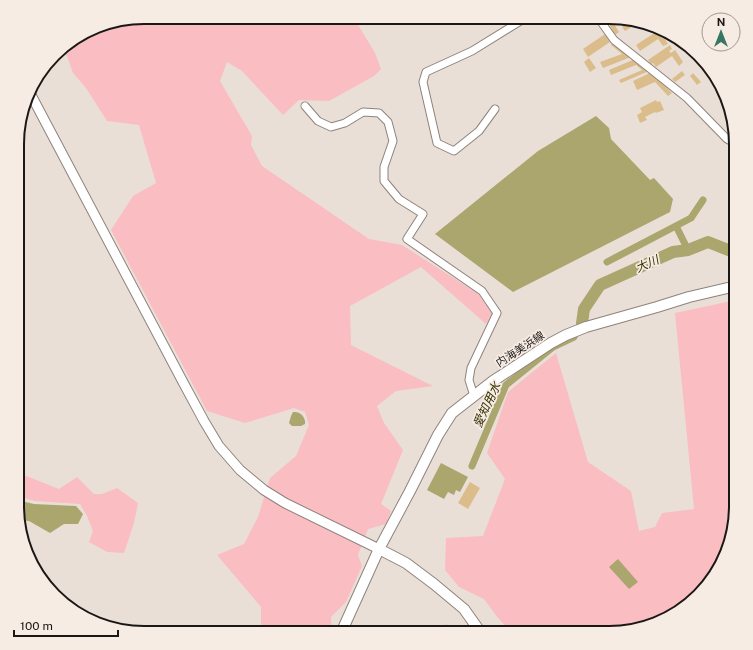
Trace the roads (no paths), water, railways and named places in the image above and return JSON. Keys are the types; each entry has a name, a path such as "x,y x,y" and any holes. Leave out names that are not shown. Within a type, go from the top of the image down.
{"main road":[{"name":"内海美浜線","path":"344,626 380,549 438,435 452,413 493,381 550,343 566,335 586,327 689,297 729,288"},
{"path":"380,549 406,563 434,584 464,609 476,626"}],"street":[{"path":"495,109 480,131 454,151 437,143 423,82 426,72 472,51 516,24"},
{"path":"602,24 614,40 687,98 729,140"},
{"path":"33,98 184,384 219,446 240,470 264,490 284,503 380,549"},
{"path":"305,106 318,121 330,127 345,123 363,112 379,113 388,122 393,140 384,167 384,181 399,199 423,214 407,239 482,291 497,313 471,368 469,380 474,396"}],"waterway":[{"name":"愛知用水","path":"607,262 691,218 703,200"},
{"name":"愛知用水","path":"676,226 688,250"},
{"name":"大川","path":"582,323 584,309 600,285 673,252 688,250 708,242 729,250"},
{"name":"愛知用水","path":"472,466 506,385 553,347 574,337"}]}
